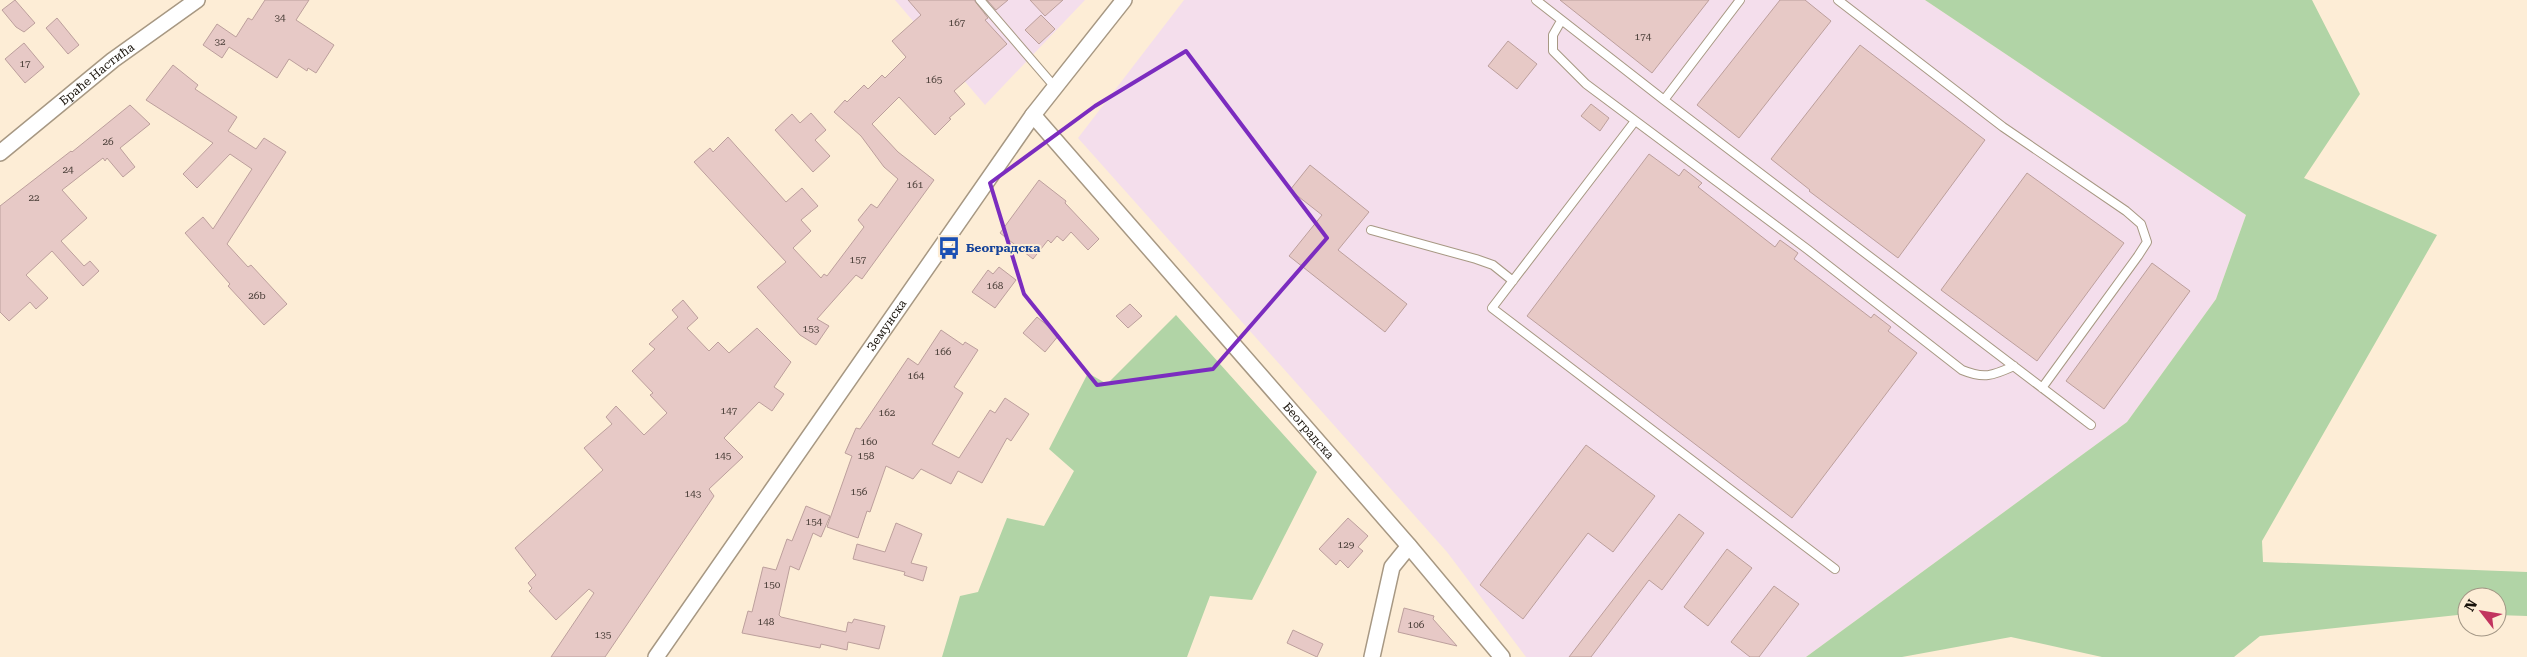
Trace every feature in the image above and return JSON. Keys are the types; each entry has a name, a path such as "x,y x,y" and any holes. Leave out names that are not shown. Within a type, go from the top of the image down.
{"street":[{"name":"Браће Настића","path":"0,153 113,60 197,0"},
{"name":"Земунска","path":"656,657 1033,115 1054,86 1124,0"},
{"name":"Београдска","path":"1033,115 1409,546 1502,657"},
{"path":"1372,657 1392,567 1409,546"}],"lane":[{"path":"980,0 1054,86"},
{"path":"1536,0 1664,100 2091,425"},
{"path":"1664,100 1740,0"},
{"path":"1838,0 2003,127 2094,188 2140,224 2147,242 2042,388"},
{"path":"1561,21 1553,35 1552,50 1586,84 1807,249 1962,370 1977,376 1995,375 2014,366"},
{"path":"1635,121 1492,308 1834,569"},
{"path":"1371,230 1493,265 1513,281"}],"highlighted area":[{"path":"1186,51 1327,238 1213,369 1097,385 1024,294 990,183 1095,106"}],"shaded area":[{"path":"895,0 1085,0 985,105"},
{"path":"1184,0 1925,0 2246,215 2216,299 2127,422 1806,657 1526,657 1447,552 1078,138"}],"green space":[{"path":"1925,0 2312,0 2360,94 2304,178 2437,235 2262,541 2263,562 2527,572 2527,616 2507,615 2507,587 2457,587 2457,615 2260,636 2234,657 2102,657 2011,637 1902,657 1806,657 2127,422 2216,299 2246,215"},
{"path":"1176,315 1317,472 1252,600 1210,596 1187,657 942,657 960,596 978,592 1007,518 1044,526 1074,471 1049,449 1088,373 1107,384"}],"building":[{"path":"15,0 35,23 24,32 16,27 2,10"},
{"path":"265,0 309,0 296,20 334,45 316,73 308,68 307,71 289,59 277,78 229,47 222,58 203,45 217,24 236,37 248,18 252,20"},
{"path":"908,0 974,0 988,18 985,20 1007,44 954,91 965,104 949,118 951,119 935,135 899,97 872,124 898,152 934,180 862,279 856,275 817,319 829,326 816,345 800,335 757,287 786,262 694,162 710,148 713,152 728,137 786,202 802,188 818,206 801,220 811,231 793,248 821,278 824,274 827,276 864,227 858,220 871,204 877,208 898,179 884,167 861,136 834,112 845,100 847,102 864,85 868,89 882,75 885,78 906,57 892,41 921,15"},
{"path":"987,0 1008,0 996,10"},
{"path":"1030,0 1063,0 1045,16"},
{"path":"1560,0 1709,0 1652,73"},
{"path":"1780,0 1805,0 1831,21 1739,138 1697,105"},
{"path":"1041,15 1055,29 1039,44 1025,30"},
{"path":"57,18 79,45 68,54 46,28"},
{"path":"1508,41 1537,64 1517,89 1488,66"},
{"path":"24,43 44,67 25,83 5,59"},
{"path":"1860,45 1985,140 1898,258 1809,191 1771,159"},
{"path":"173,65 198,85 195,89 237,117 228,131 256,149 264,138 286,152 227,244 248,267 251,265 287,304 264,325 228,286 230,284 185,233 203,217 213,229 252,169 230,154 197,188 183,174 213,143 146,100"},
{"path":"1591,104 1609,118 1600,131 1581,116"},
{"path":"130,105 150,124 120,148 135,167 123,177 107,158 105,161 103,158 62,190 87,218 61,241 84,266 90,261 99,271 83,286 52,251 26,275 48,298 36,309 30,302 9,321 0,312 0,206 72,152"},
{"path":"811,113 826,130 815,140 830,156 813,172 775,130 792,114 800,123"},
{"path":"1649,154 1679,176 1684,169 1702,183 1698,187 1775,247 1780,240 1798,253 1794,259 1871,318 1874,314 1891,327 1888,331 1917,353 1792,518 1527,316"},
{"path":"1310,165 1369,212 1338,250 1407,304 1385,332 1289,256 1322,215 1290,190"},
{"path":"2027,173 2124,243 2037,361 1941,290"},
{"path":"1039,180 1066,201 1065,203 1099,239 1088,250 1071,232 1063,241 1057,236 1051,243 1048,240 1033,259 1000,233"},
{"path":"2152,263 2190,291 2104,409 2066,381"},
{"path":"999,267 1016,280 995,308 972,292 988,270 993,274"},
{"path":"683,300 698,318 687,328 709,351 718,342 729,353 757,328 791,362 774,387 784,394 772,411 759,402 724,438 743,457 709,489 714,496 605,657 551,657 594,593 589,589 556,620 529,591 532,588 528,583 536,575 515,548 603,470 584,448 612,424 606,417 616,406 644,435 667,413 650,395 653,393 632,371 655,349 649,344 678,317 672,310"},
{"path":"1130,304 1142,316 1128,328 1116,316"},
{"path":"1037,317 1059,335 1045,352 1023,333"},
{"path":"941,330 963,345 965,342 978,350 954,387 963,393 932,444 959,458 990,410 995,413 1005,398 1029,414 1011,441 1007,438 982,483 958,471 951,484 921,469 913,479 886,466 870,512 867,511 858,538 827,527 852,456 845,453 856,428 860,429 908,358 918,365"},
{"path":"1586,445 1655,496 1613,552 1588,533 1523,619 1480,585"},
{"path":"806,506 830,516 821,537 813,533 799,570 790,566 779,615 846,632 848,622 852,623 854,619 885,626 879,649 848,642 847,650 821,644 820,648 742,633 748,611 752,612 763,567 776,570 787,539 792,541"},
{"path":"1679,514 1704,533 1662,590 1649,580 1591,657 1569,657"},
{"path":"1348,518 1368,536 1358,547 1363,551 1348,568 1340,560 1336,565 1319,549"},
{"path":"896,523 922,534 911,563 927,567 923,581 904,575 905,572 853,559 857,544 885,552"},
{"path":"1727,549 1752,568 1708,626 1684,607"},
{"path":"1774,586 1799,604 1759,657 1750,657 1731,642"},
{"path":"1404,608 1434,616 1433,619 1457,646 1398,632"},
{"path":"1293,630 1323,644 1317,657 1287,643"}],"place":[{"name":"Београдска","path":"949,248"}]}
